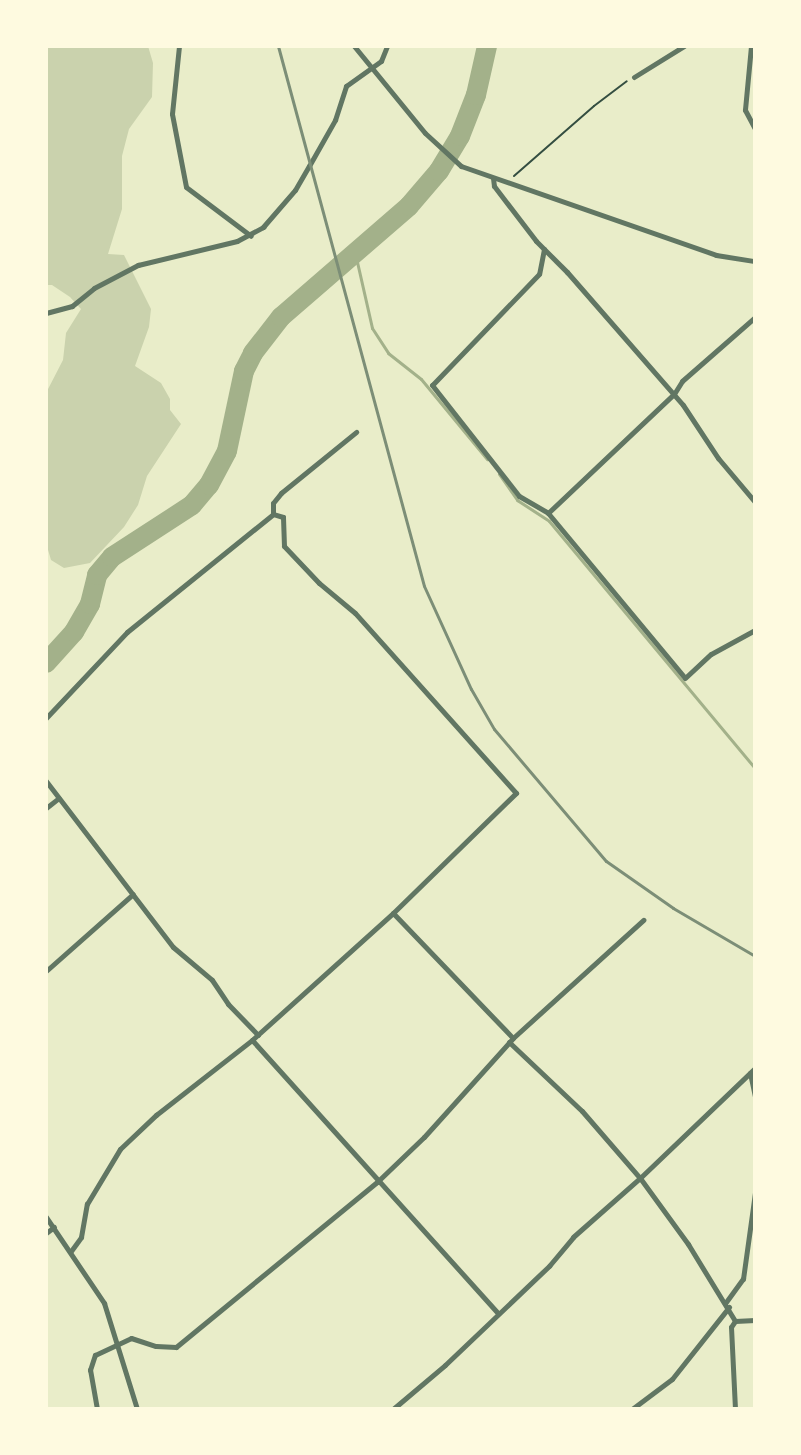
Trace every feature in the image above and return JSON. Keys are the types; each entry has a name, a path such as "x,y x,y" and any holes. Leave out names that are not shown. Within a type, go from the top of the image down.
{"street":[{"path":"179,46 172,114 186,187 251,236"},
{"path":"354,46 374,67 425,133 452,160 493,178 716,255 755,260"},
{"path":"46,313 72,306 94,288 138,265 251,236 295,190 335,120 346,86 381,61 387,46"},
{"path":"634,77 684,46"},
{"path":"751,46 745,110 755,129"},
{"path":"493,178 494,186 544,249 674,394 718,458 755,502"},
{"path":"544,249 539,274 432,385 519,496 548,513 685,678 711,654 755,630"},
{"path":"548,513 674,394 682,381 755,317"},
{"path":"273,514 273,503 281,493 356,432"},
{"path":"46,718 127,632 273,514"},
{"path":"71,1251 81,1236 88,1204 120,1150 156,1115 258,1035 393,913 516,793 355,613 319,583 284,546 283,517 273,514"},
{"path":"46,781 173,947 212,980 228,1004 258,1035"},
{"path":"46,808 59,798"},
{"path":"46,971 133,894"},
{"path":"393,913 511,1040 582,1111 640,1178 728,1305 735,1320"},
{"path":"97,1409 90,1370 96,1355 117,1343 131,1338 156,1346 176,1347 377,1182 424,1137 511,1040 643,920"},
{"path":"252,1040 377,1182 498,1313"},
{"path":"392,1409 498,1313 548,1266 573,1236 640,1178 755,1068"},
{"path":"750,1073 755,1096"},
{"path":"632,1409 672,1379 728,1305 743,1279 755,1193"},
{"path":"46,1217 71,1251 104,1304 138,1409"},
{"path":"46,1233 54,1226"},
{"path":"735,1320 755,1320"},
{"path":"735,1320 731,1327 735,1409"}],"path":[{"path":"507,183 594,106 634,77"}],"green space":[{"path":"46,46 148,46 153,63 152,97 129,129 122,156 122,209 108,254 124,255 151,309 149,327 135,366 161,383 170,399 170,410 181,424 147,476 138,505 124,527 90,563 64,568 51,560 46,543 46,393 63,360 66,333 81,309 70,297 52,285 46,285"}],"waterway":[{"path":"46,663 74,632 90,604 97,575 112,557 192,505 209,485 227,451 244,371 253,353 281,317 409,206 439,171 460,136 476,95 487,46"},
{"path":"355,253 372,328 388,353 421,379 487,459"},
{"path":"499,474 517,500 549,521 755,768"}],"railway":[{"path":"278,46 424,586 471,689 494,729 606,861 673,908 755,956"}]}
